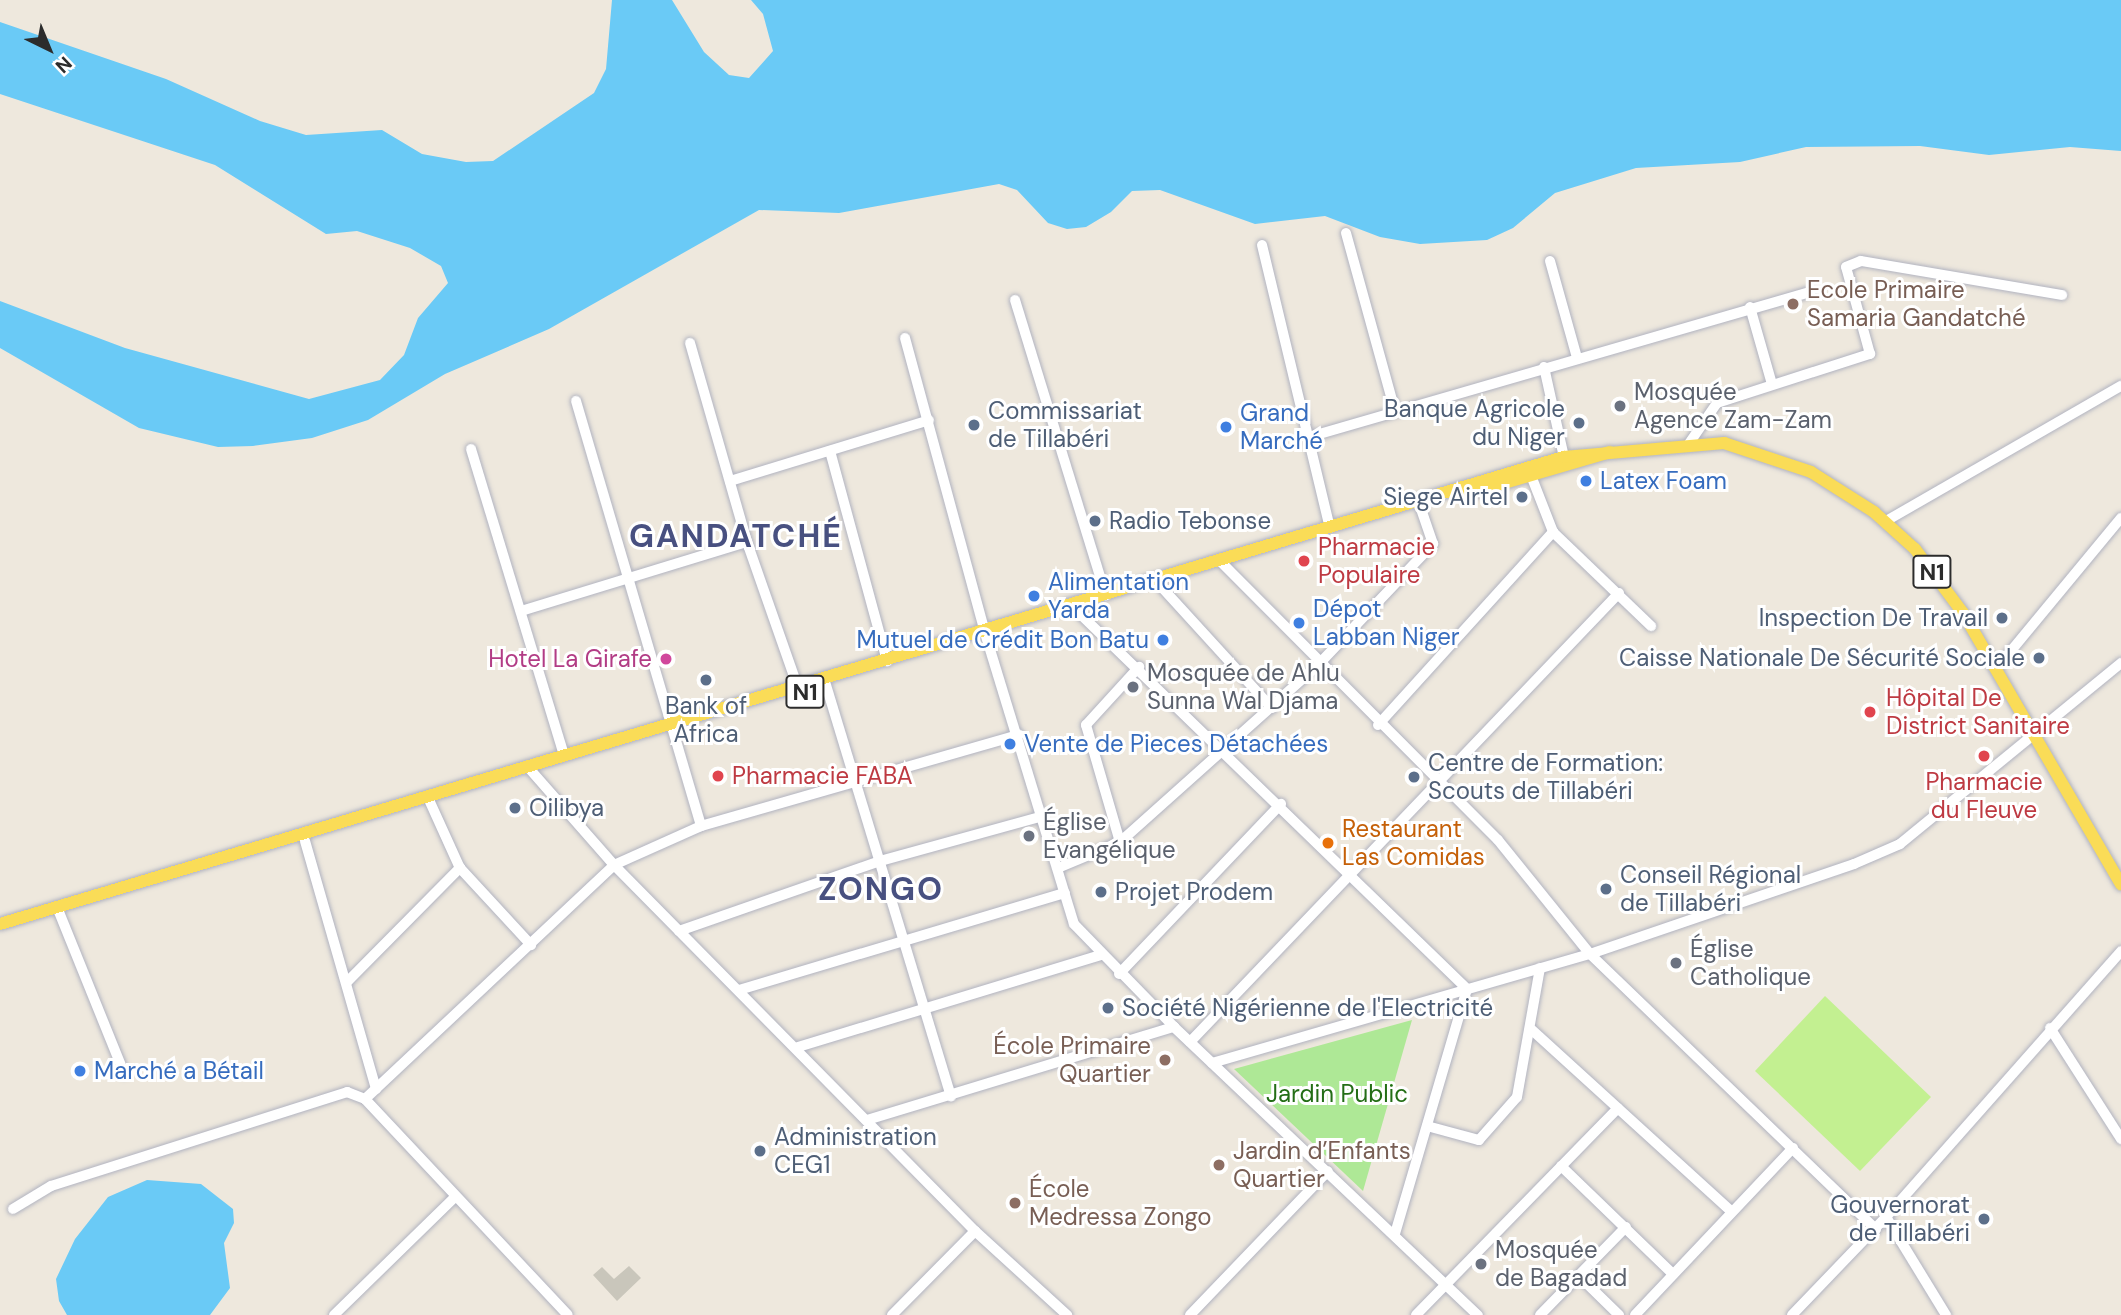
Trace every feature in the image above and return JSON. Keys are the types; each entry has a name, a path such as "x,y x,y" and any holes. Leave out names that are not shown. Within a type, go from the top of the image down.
{"main road":[{"name":"N1","path":"1224,566 1330,528 1564,457 1724,443 1766,453 1811,472 1886,521 1930,569 1996,669 2033,737 2121,884"},
{"name":"N1","path":"799,690 826,685 1106,596 1224,566 1420,506 1532,478 1610,452"},
{"name":"N1","path":"0,931 58,910 528,770 564,755 799,690 887,661 1078,611 1158,584"},
{"name":"N1","path":"0,924 304,841 675,724"}],"street":[{"path":"1346,233 1395,411"},
{"path":"1262,245 1330,528"},
{"path":"1550,261 1577,358"},
{"path":"1688,445 1717,403 1870,354 1846,267 1861,261 2062,295"},
{"path":"1309,437 1750,307 1810,292"},
{"path":"1015,300 1106,596"},
{"path":"1750,307 1772,384"},
{"path":"905,338 986,636 1019,735 1074,924 1119,974 1478,1315"},
{"path":"690,343 747,542 799,690"},
{"path":"1544,367 1564,457"},
{"path":"1886,521 2121,386"},
{"path":"576,401 625,578 675,724 701,826"},
{"path":"730,481 929,420"},
{"path":"471,449 564,755"},
{"path":"830,451 887,661"},
{"path":"1532,478 1553,532 1651,626"},
{"path":"1058,867 1120,842 1226,752 1319,664 1433,544 1420,506"},
{"path":"1996,669 2121,518"},
{"path":"1378,725 1553,532"},
{"path":"521,611 747,542"},
{"path":"1224,566 1378,725 1498,840 1590,954 1876,1229"},
{"path":"1158,584 1272,708"},
{"path":"1190,1042 1619,593"},
{"path":"1078,611 1352,873 1467,989"},
{"path":"1212,1062 1590,954 1900,844 2121,663"},
{"path":"1120,842 1086,724 1139,667"},
{"path":"826,685 951,1096"},
{"path":"365,1099 614,865 701,826 1019,735"},
{"path":"528,770 614,865 798,1047 975,1231 1067,1315"},
{"path":"430,802 460,868 531,945"},
{"path":"1119,974 1280,804"},
{"path":"679,931 880,861 1042,816"},
{"path":"304,841 376,1089"},
{"path":"347,982 460,868"},
{"path":"739,989 1065,893"},
{"path":"58,910 124,1073"},
{"path":"1792,1315 1876,1229 2050,1028 2121,951"},
{"path":"798,1047 1100,955"},
{"path":"1427,1126 1479,1140 1517,1097 1532,1030 1540,968"},
{"path":"1395,1234 1467,989"},
{"path":"867,1120 1174,1027"},
{"path":"2050,1028 2121,1139"},
{"path":"1532,1030 1732,1212"},
{"path":"13,1209 51,1186 266,1115 347,1092 365,1099 568,1315"},
{"path":"1416,1315 1618,1108"},
{"path":"1635,1315 1793,1148"},
{"path":"1561,1167 1673,1274"},
{"path":"1190,1315 1328,1171"},
{"path":"334,1315 455,1197"},
{"path":"1886,1217 1943,1314"},
{"path":"1540,1315 1626,1227"},
{"path":"892,1315 975,1231"},
{"path":"1579,1276 1619,1315"}],"green space":[{"path":"1825,996 1931,1097 1860,1171 1755,1071"},
{"name":"Jardin Public","path":"1412,1020 1363,1191 1234,1069"}],"water":[{"path":"612,0 672,0 704,52 729,75 749,78 773,51 763,14 751,0 2121,0 2121,151 2070,147 1989,155 1920,146 1806,147 1740,162 1636,168 1555,193 1513,228 1487,240 1420,244 1380,237 1325,216 1255,224 1160,190 1132,191 1111,212 1086,227 1067,229 1048,223 1017,190 999,184 839,213 759,210 549,329 445,374 368,420 312,438 253,446 218,447 139,428 0,348 0,301 125,348 309,399 380,380 404,355 418,318 448,283 441,266 410,248 357,231 326,234 215,165 0,94 0,22 166,79 260,121 306,135 382,130 422,154 466,162 493,161 594,93 606,69"},
{"path":"147,1180 201,1184 233,1209 234,1223 224,1243 230,1288 210,1315 67,1315 59,1301 56,1279 75,1239 108,1197"}],"building":[{"path":"629,1266 641,1278 617,1301 593,1275 602,1267 614,1279"}],"place":[{"name":"Ecole Primaire Samaria Gandatché","path":"1793,304"},
{"name":"Mosquée Agence Zam-Zam","path":"1620,406"},
{"name":"Banque Agricole du Niger","path":"1579,423"},
{"name":"Commissariat de Tillabéri","path":"974,425"},
{"name":"Grand Marché","path":"1226,427"},
{"name":"Latex Foam","path":"1586,481"},
{"name":"Siege Airtel","path":"1522,497"},
{"name":"Radio Tebonse","path":"1095,521"},
{"name":"Pharmacie Populaire","path":"1304,561"},
{"name":"Alimentation Yarda","path":"1034,596"},
{"name":"Inspection De Travail","path":"2002,618"},
{"name":"Dépot Labban Niger","path":"1299,623"},
{"name":"Mutuel de Crédit Bon Batu","path":"1163,640"},
{"name":"Caisse Nationale De Sécurité Sociale","path":"2039,658"},
{"name":"Hotel La Girafe","path":"666,659"},
{"name":"Bank of Africa","path":"706,680"},
{"name":"Mosquée de Ahlu Sunna Wal Djama","path":"1133,687"},
{"name":"Hôpital De District Sanitaire","path":"1870,712"},
{"name":"Vente de Pieces Détachées","path":"1010,744"},
{"name":"Pharmacie du Fleuve","path":"1984,756"},
{"name":"Pharmacie FABA","path":"718,776"},
{"name":"Centre de Formation: Scouts de Tillabéri","path":"1414,777"},
{"name":"Oilibya","path":"515,808"},
{"name":"Église Evangélique","path":"1029,836"},
{"name":"Restaurant Las Comidas","path":"1328,843"},
{"name":"Conseil Régional de Tillabéri","path":"1606,889"},
{"name":"Projet Prodem","path":"1101,892"},
{"name":"Église Catholique","path":"1676,963"},
{"name":"Société Nigérienne de l'Electricité","path":"1108,1008"},
{"name":"École Primaire Quartier","path":"1165,1060"},
{"name":"Marché a Bétail","path":"80,1071"},
{"name":"Administration CEG1","path":"760,1151"},
{"name":"Jardin d’Enfants Quartier","path":"1219,1165"},
{"name":"École Medressa Zongo","path":"1015,1203"},
{"name":"Gouvernorat de Tillabéri","path":"1984,1219"},
{"name":"Mosquée de Bagadad","path":"1481,1264"}],"district":[{"name":"GANDATCHÉ","path":"736,536"},
{"name":"ZONGO","path":"881,889"}]}
